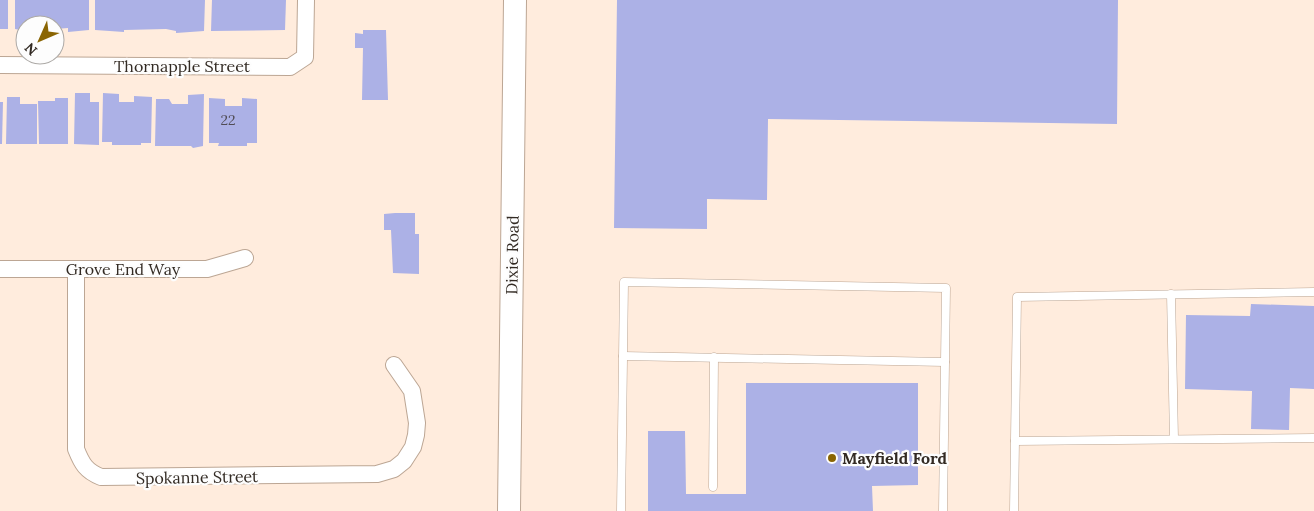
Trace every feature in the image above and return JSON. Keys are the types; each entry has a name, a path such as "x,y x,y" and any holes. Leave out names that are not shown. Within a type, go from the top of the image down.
{"main road":[{"name":"Dixie Road","path":"509,511 515,0"}],"street":[{"name":"Thornapple Street","path":"0,65 290,67 305,57 306,0"},
{"name":"Grove End Way","path":"0,269 207,269 245,258"},
{"name":"Spokanne Street","path":"76,270 76,449 82,464 89,473 101,477 377,474 394,470 413,447 417,423 412,391 394,365"}],"lane":[{"path":"621,511 624,282 946,288 943,511"},
{"path":"1014,511 1017,297 1314,292"},
{"path":"1171,294 1174,439"},
{"path":"623,356 945,362"},
{"path":"713,487 714,357"},
{"path":"1015,441 1314,438"}],"building":[{"path":"0,0 8,0 8,29 0,29"},
{"path":"15,0 89,0 89,30 68,32 68,28 65,28 65,15 15,15"},
{"path":"95,0 205,0 204,31 176,33 176,31 166,29 124,30 124,32 95,30"},
{"path":"212,0 286,0 285,30 211,31"},
{"path":"617,0 1118,0 1117,124 768,119 767,200 707,199 707,229 614,228"},
{"path":"363,30 386,30 388,100 362,100 363,48 355,48 355,33 363,34"},
{"path":"75,93 90,93 90,102 99,102 99,145 74,144"},
{"path":"103,93 119,94 119,102 134,102 134,96 152,97 151,143 112,145 112,142 102,142"},
{"path":"204,94 203,146 193,148 191,146 155,146 156,99 169,99 172,104 188,104 188,95"},
{"path":"7,97 20,97 20,104 37,104 37,144 6,144"},
{"path":"55,98 68,98 68,144 39,144 38,101 55,101"},
{"path":"209,98 225,99 225,106 242,106 242,98 257,99 257,143 247,143 247,146 218,146 219,143 209,143"},
{"path":"0,102 3,102 2,144 0,144"},
{"path":"415,213 415,234 419,234 419,274 393,273 391,230 384,230 384,214"},
{"path":"1251,304 1314,306 1314,389 1290,388 1289,430 1251,429 1252,391 1185,389 1186,315 1250,316"},
{"name":"Mayfield Ford","path":"746,383 918,383 918,485 872,486 873,511 648,511 648,431 685,431 686,494 746,494"}],"place":[{"name":"Mayfield Ford","path":"832,458"}]}
